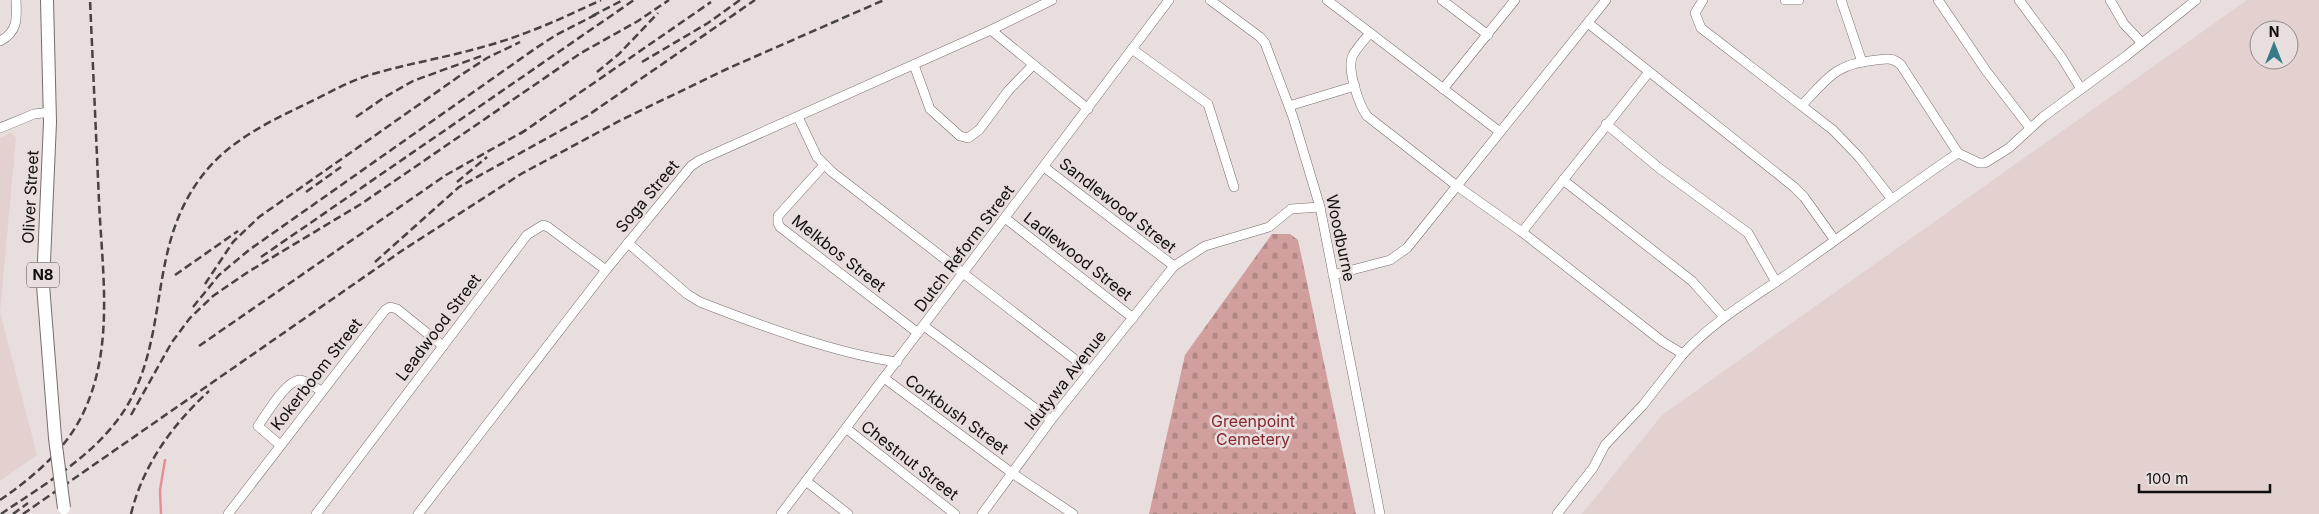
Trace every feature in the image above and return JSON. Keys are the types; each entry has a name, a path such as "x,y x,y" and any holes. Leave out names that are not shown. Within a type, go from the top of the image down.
{"highway":[{"name":"Oliver Street","path":"47,0 50,112 43,285 55,438 65,511"}],"street":[{"path":"0,42 11,34 16,26 16,0"},
{"name":"Soga Street","path":"419,513 606,270 691,166 700,160 914,65 1052,0"},
{"name":"Woodburne","path":"1210,0 1260,37 1264,43 1289,106 1308,163 1320,207 1380,514"},
{"path":"1327,0 1500,132"},
{"path":"1442,0 1488,35"},
{"path":"1443,89 1516,0"},
{"path":"1333,275 1390,260 1401,253 1606,0"},
{"path":"1703,0 1695,13 1701,28 1802,105 1848,144 1891,198"},
{"path":"1785,0 1799,0"},
{"path":"1841,0 1862,62"},
{"path":"1938,0 1987,72 2030,128"},
{"path":"2019,0 2062,58 2081,90"},
{"path":"2110,0 2124,24 2142,43"},
{"name":"Dutch Reform Street","path":"781,514 1088,109 1132,50 1165,1"},
{"path":"1802,105 1835,71 1842,67 1862,62 1894,59 1901,64 1958,153 1979,163 1985,163 2009,148 2030,128 2142,43 2193,1"},
{"path":"1588,22 1648,72 1794,187 1804,197 1834,239"},
{"path":"990,30 1032,66 1088,109"},
{"path":"1370,33 1352,56 1351,71 1362,110 1367,116 1457,186 1522,232 1663,342 1683,354"},
{"path":"1132,50 1208,104 1234,187"},
{"path":"914,65 930,109 960,136 968,138 979,130 1008,91 1032,66"},
{"path":"1522,232 1648,72"},
{"path":"1289,106 1355,86"},
{"path":"0,128 28,116 50,112"},
{"path":"798,117 817,157 824,164 1090,371"},
{"path":"1606,124 1658,168 1748,234 1776,282"},
{"path":"1557,514 1593,468 1605,445 1643,405 1683,354 1698,339 1724,317 1776,282 1891,198 1958,153"},
{"name":"Melkbos Street","path":"824,164 778,216 780,227 921,329"},
{"name":"Sandlewood Street","path":"1044,167 1174,266"},
{"path":"1563,180 1692,281 1724,317"},
{"name":"Idutywa Avenue","path":"982,514 1051,420 1174,266 1205,246 1269,227 1291,209 1320,207"},
{"name":"Ladlewood Street","path":"1005,218 1133,318"},
{"name":"Leadwood Street","path":"316,514 527,235 538,227 548,226 606,270"},
{"path":"628,243 687,294 700,302 832,347 896,362"},
{"name":"Kokerboom Street","path":"228,514 321,391 387,308 397,309 443,346"},
{"path":"921,329 1051,420"},
{"name":"Corkbush Street","path":"884,378 1012,473 1074,514"},
{"path":"280,446 258,426 283,392 293,382 298,380 304,381 321,391"},
{"name":"Chestnut Street","path":"846,429 955,514"},
{"path":"806,481 848,514"}],"shaded area":[{"path":"2247,0 2319,0 2319,514 1582,514 1662,415"},
{"path":"11,133 16,138 0,312 0,138"},
{"path":"0,312 37,455 0,481"}],"green space":[{"name":"Greenpoint Cemetery","path":"1272,234 1290,234 1298,240 1356,514 1149,514 1185,355"}],"waterway":[{"path":"161,514 160,490 165,460"}],"railway":[{"path":"0,500 38,471 61,448 86,407 95,382 100,357 103,331 104,279 90,0"},
{"path":"1,514 53,479 86,453 115,423 127,406 141,376 150,345 161,283 177,221 191,191 213,163 224,153 248,135 274,120 358,79 501,42 544,26 601,0"},
{"path":"592,16 623,0"},
{"path":"261,257 634,0"},
{"path":"131,415 172,342 190,318 213,296 248,272 361,204 581,53 638,21 669,0"},
{"path":"642,62 708,23 740,0"},
{"path":"375,262 459,187 587,116 755,0"},
{"path":"23,514 403,250 521,174 621,120 729,68 884,0"},
{"path":"520,134 711,2"},
{"path":"597,72 619,54 658,13"},
{"path":"193,307 219,275 249,250 536,48 556,35 597,14"},
{"path":"205,284 233,242 259,217 461,75 487,58 520,42"},
{"path":"356,117 413,81 484,55"},
{"path":"199,346 446,175 526,130"},
{"path":"457,182 487,157"},
{"path":"306,192 341,167"},
{"path":"175,275 238,231"},
{"path":"131,514 143,479 161,447 171,432 209,391"},
{"path":"13,514 28,503"}]}
